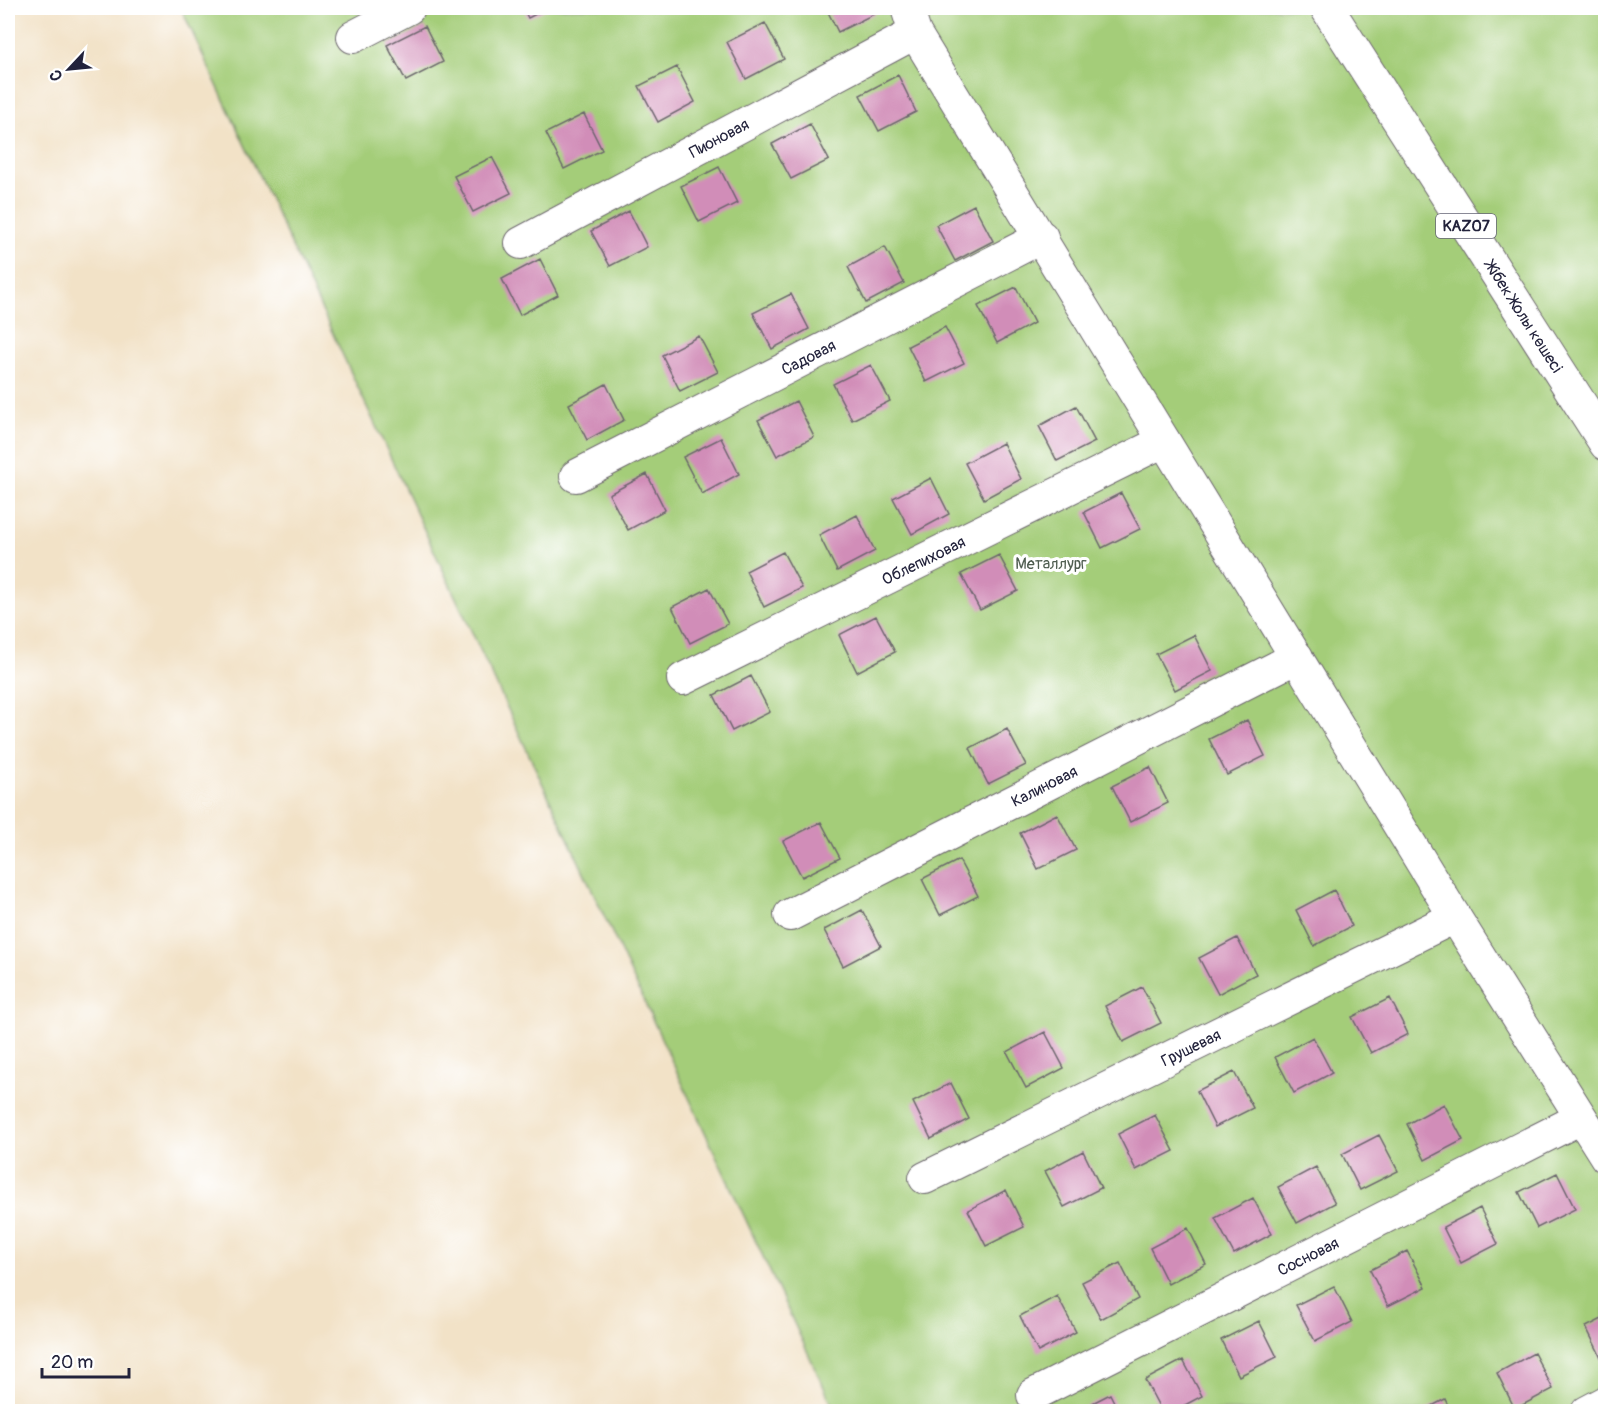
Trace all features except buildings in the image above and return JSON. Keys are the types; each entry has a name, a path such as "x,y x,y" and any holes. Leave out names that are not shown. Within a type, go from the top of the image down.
{"highway":[{"name":"Жібек Жолы көшесі","path":"1327,8 1605,444"}],"street":[{"path":"353,37 410,8"},
{"path":"911,20 1164,441 1455,917 1605,1157"},
{"name":"Пионовая","path":"521,243 911,20"},
{"name":"Садовая","path":"576,476 1042,237"},
{"name":"Облепиховая","path":"682,680 1164,441"},
{"name":"Калиновая","path":"790,915 1298,657"},
{"name":"Грушевая","path":"925,1178 1455,917"},
{"name":"Сосновая","path":"1033,1395 1581,1118"},
{"path":"1587,1412 1605,1402"}],"green space":[{"name":"Металлург","path":"181,8 1605,8 1605,1411 835,1411"}]}
